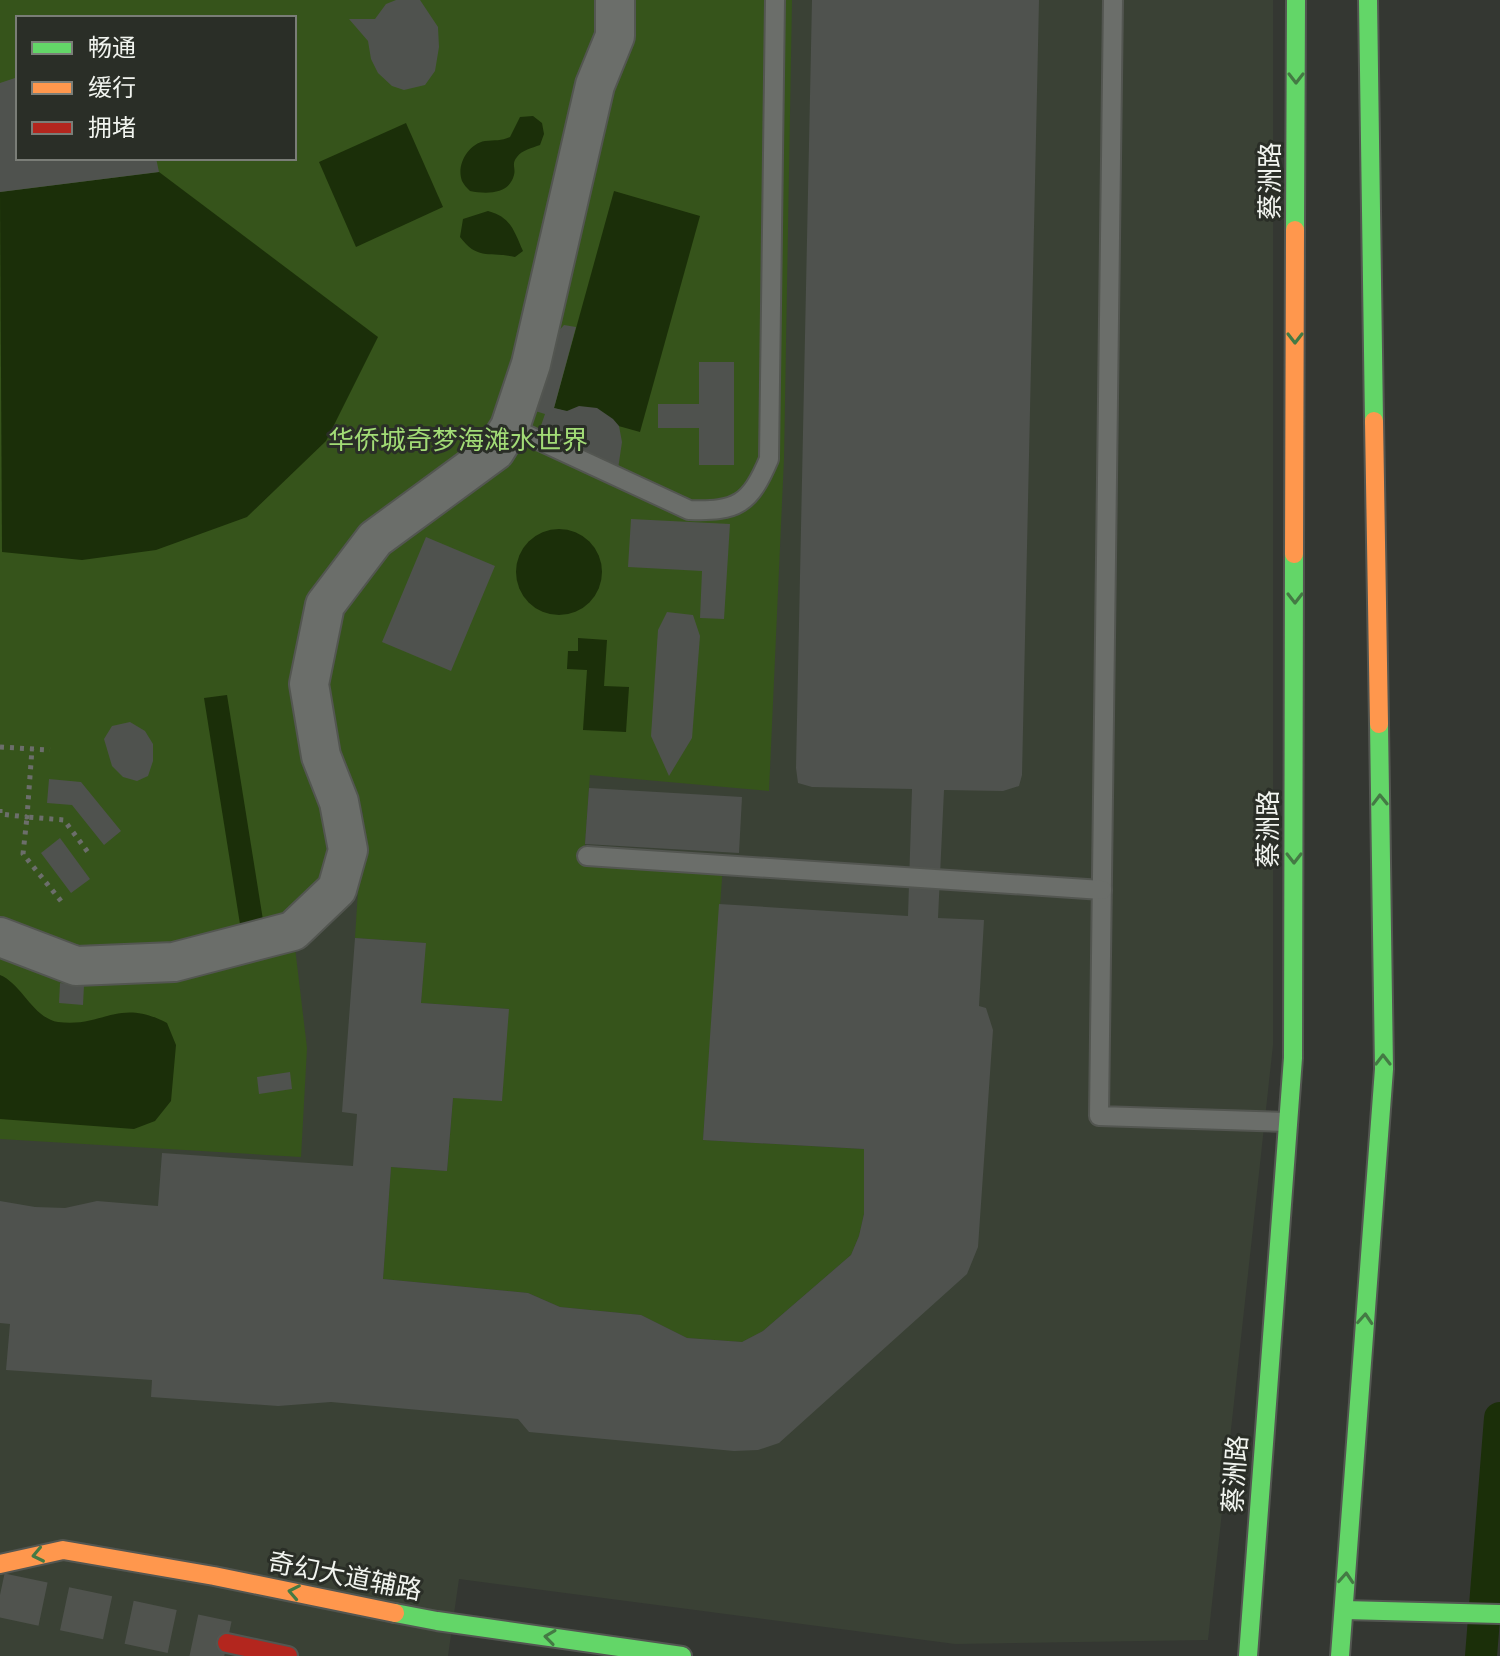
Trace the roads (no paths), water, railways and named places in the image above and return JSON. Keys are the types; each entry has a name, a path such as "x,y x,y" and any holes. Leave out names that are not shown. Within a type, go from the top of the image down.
{"main road":[{"name":"蔡洲路","path":"1248,1656 1293,1058 1296,0"},
{"path":"1340,1656 1384,1069 1368,0"},
{"name":"奇幻大道辅路","path":"0,1564 63,1550 214,1576 437,1621 682,1656"},
{"path":"1344,1610 1500,1614"},
{"path":"227,1643 288,1656"}],"street":[{"path":"0,937 76,966 174,962 293,931 337,889 348,850 339,802 321,756 309,684 325,605 375,539 495,451 510,427 531,364 595,85 615,36 615,0"}],"lane":[{"path":"510,427 689,510 718,511 739,503 757,488 769,459 775,0"},
{"path":"1113,0 1099,1116 1288,1122"},
{"path":"587,856 1102,890"}],"waterway":[{"path":"1481,1656 1500,1418"}],"tunnel":[{"path":"0,1595 227,1643"}],"park label":[{"name":"华侨城奇梦海滩水世界","path":"458,440"}]}
